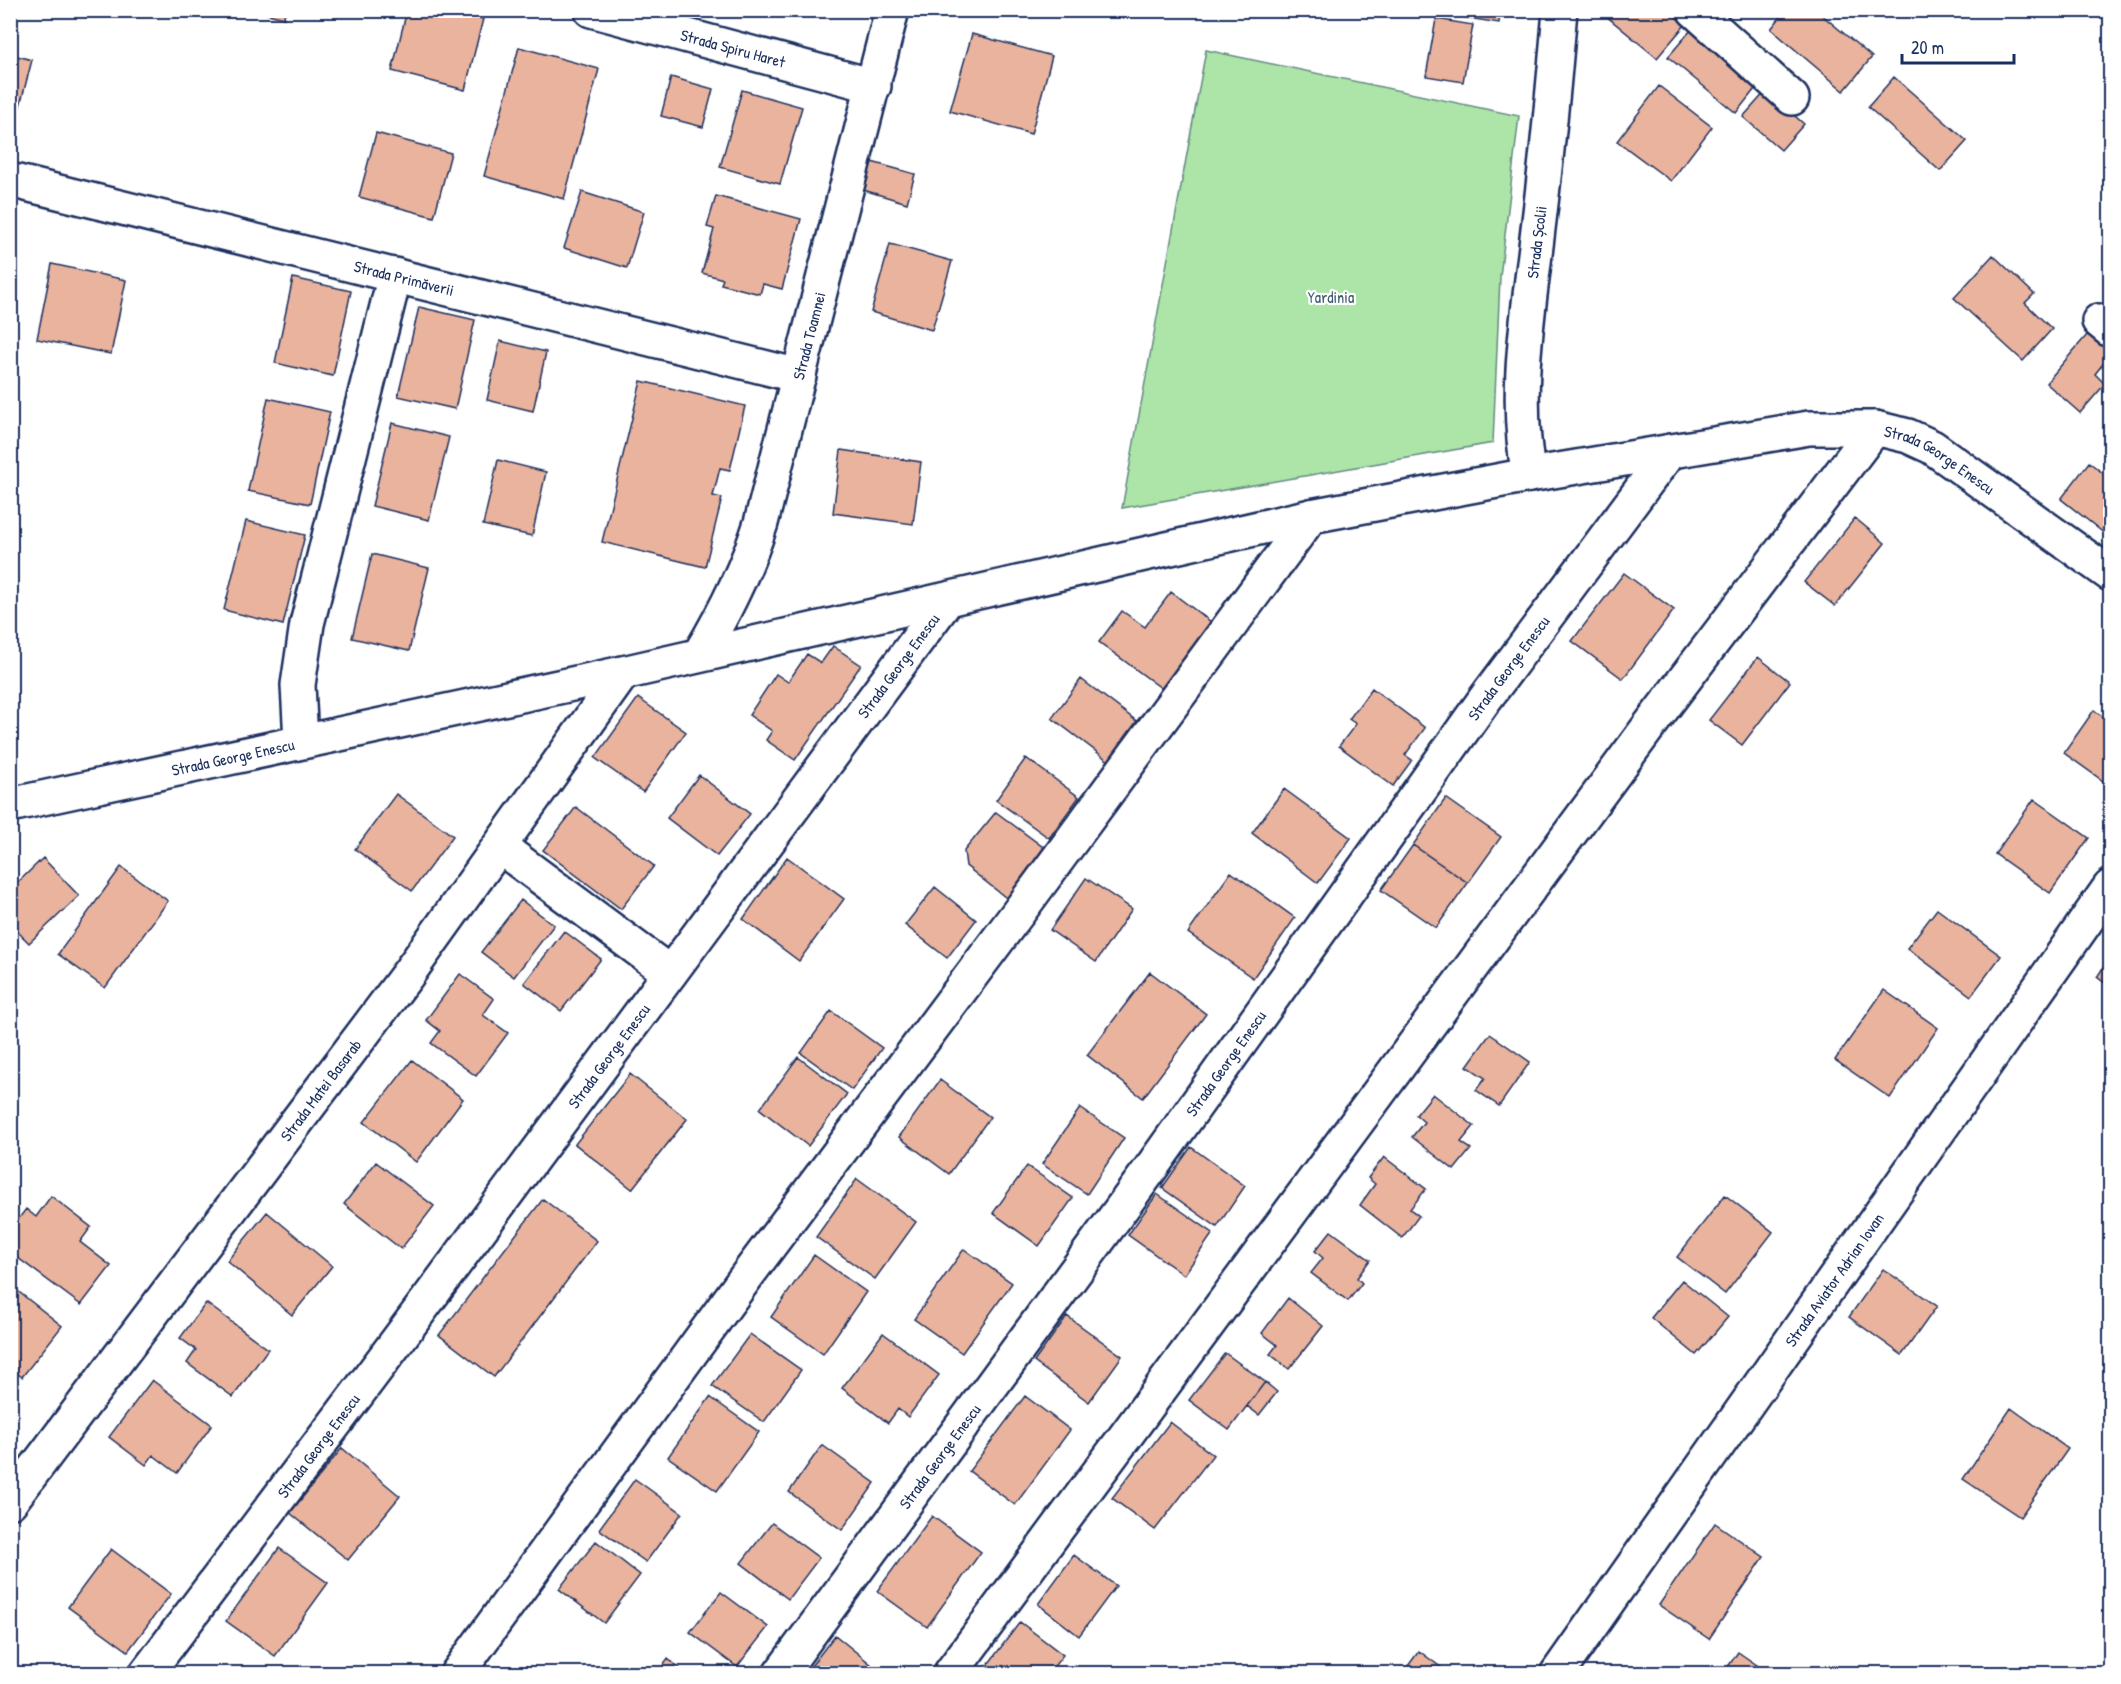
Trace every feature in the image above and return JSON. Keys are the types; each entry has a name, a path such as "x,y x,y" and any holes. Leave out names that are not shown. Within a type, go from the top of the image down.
{"street":[{"name":"Strada Spiru Haret","path":"591,10 874,86"},
{"name":"Strada Toamnei","path":"700,654 721,619 750,558 761,524 892,10"},
{"name":"Strada Școlii","path":"1529,475 1523,444 1522,407 1526,337 1548,147 1560,10"},
{"path":"1694,10 1792,98"},
{"name":"Strada Primăverii","path":"10,180 799,376"},
{"path":"301,741 298,685 307,624 394,275"},
{"name":"Strada George Enescu","path":"10,805 622,673 1311,516 1529,475 1809,428 1875,428 1908,436 1932,447 2110,574"},
{"path":"950,1674 1640,738 1875,428"},
{"name":"Strada George Enescu","path":"780,1674 1146,1175 1485,699 1670,451"},
{"path":"457,1674 752,1268 1311,516"},
{"name":"Strada George Enescu","path":"146,1674 271,1510 947,600"},
{"name":"Strada Matei Basarab","path":"10,1502 394,993 622,673"},
{"path":"500,847 670,973"},
{"name":"Strada Aviator Adrian Iovan","path":"1557,1674 2110,887"}],"green space":[{"name":"Yardinia","path":"1206,50 1519,116 1500,277 1493,443 1122,508"}],"building":[{"path":"252,10 285,10 284,18"},
{"path":"407,10 451,10 483,19 465,90 392,71"},
{"path":"1417,10 1500,10 1499,23"},
{"path":"1608,10 1668,10 1685,25 1657,58 1605,15"},
{"path":"1786,10 1816,10 1872,57 1844,91 1771,29"},
{"path":"1436,19 1473,25 1463,82 1426,76"},
{"path":"1691,30 1758,85 1736,113 1668,57"},
{"path":"972,34 1052,56 1031,134 950,111"},
{"path":"519,47 599,69 564,199 484,176"},
{"path":"10,54 32,60 16,121 10,119"},
{"path":"671,77 713,89 703,127 661,116"},
{"path":"1894,77 1967,141 1940,171 1868,107"},
{"path":"1659,86 1712,127 1671,181 1617,141"},
{"path":"742,90 802,107 780,184 720,167"},
{"path":"1766,91 1804,124 1781,150 1743,117"},
{"path":"376,133 451,153 434,217 359,197"},
{"path":"868,161 915,174 907,203 860,189"},
{"path":"582,192 644,212 627,268 564,248"},
{"path":"716,196 801,219 782,289 763,284 760,294 721,284 723,279 702,273 714,229 707,227"},
{"path":"890,244 952,261 932,330 871,312"},
{"path":"1993,255 2034,294 2025,303 2052,329 2023,361 1954,298"},
{"path":"52,264 126,280 111,354 37,339"},
{"path":"293,278 351,291 333,376 275,363"},
{"path":"419,307 475,320 455,409 398,396"},
{"path":"2093,328 2110,343 2110,355 2095,374 2105,384 2080,413 2046,383"},
{"path":"500,341 546,352 533,411 487,400"},
{"path":"641,381 745,406 730,470 720,468 713,496 722,498 705,567 602,542"},
{"path":"268,398 330,412 310,504 248,491"},
{"path":"392,423 449,437 429,520 372,506"},
{"path":"841,450 921,462 913,524 833,513"},
{"path":"498,460 546,472 532,536 483,525"},
{"path":"2089,462 2110,479 2110,538 2061,499"},
{"path":"1855,518 1885,543 1835,606 1804,582"},
{"path":"246,521 305,535 283,625 224,610"},
{"path":"372,554 429,568 409,651 352,638"},
{"path":"1624,573 1674,610 1623,679 1572,641"},
{"path":"1171,592 1215,625 1165,691 1099,642 1122,611 1145,627"},
{"path":"833,646 861,665 795,760 766,740 772,731 749,715 776,674 788,682 807,654 821,663"},
{"path":"1758,657 1790,682 1742,745 1709,720"},
{"path":"1081,679 1139,723 1110,762 1052,718"},
{"path":"1372,688 1425,728 1405,755 1412,760 1393,786 1339,746 1356,724 1349,719"},
{"path":"638,698 686,732 643,792 595,758"},
{"path":"2094,710 2110,722 2110,786 2064,753"},
{"path":"1026,758 1079,797 1049,838 996,800"},
{"path":"699,775 750,814 717,856 667,818"},
{"path":"1284,789 1351,838 1318,883 1252,833"},
{"path":"396,794 453,836 412,891 355,849"},
{"path":"1446,798 1501,837 1468,883 1413,845"},
{"path":"2034,799 2089,838 2050,893 1995,854"},
{"path":"576,807 654,866 621,909 543,850"},
{"path":"996,812 1047,850 1010,901 966,866 964,851"},
{"path":"1413,845 1468,883 1436,928 1381,890"},
{"path":"787,857 844,899 799,961 743,919"},
{"path":"43,858 79,896 29,943 10,924 10,890"},
{"path":"121,867 168,901 105,988 58,954"},
{"path":"1231,872 1295,918 1253,978 1188,933"},
{"path":"1086,878 1132,909 1096,962 1050,930"},
{"path":"935,887 976,920 947,958 905,925"},
{"path":"521,900 554,925 514,977 481,952"},
{"path":"1937,909 2001,956 1971,996 1907,948"},
{"path":"564,931 601,959 561,1011 524,983"},
{"path":"2110,957 2110,987 2097,977"},
{"path":"1150,972 1206,1014 1143,1098 1087,1055"},
{"path":"460,974 494,999 483,1015 508,1033 476,1076 431,1043 440,1031 426,1020"},
{"path":"1884,990 1938,1028 1890,1098 1835,1060"},
{"path":"831,1011 882,1048 852,1090 801,1053"},
{"path":"1490,1034 1530,1062 1499,1106 1476,1090 1485,1078 1467,1066"},
{"path":"798,1057 847,1094 808,1146 760,1109"},
{"path":"412,1060 463,1099 416,1162 364,1122"},
{"path":"630,1074 687,1119 632,1189 575,1144"},
{"path":"940,1080 990,1117 949,1174 899,1137"},
{"path":"1433,1094 1474,1126 1461,1142 1471,1149 1454,1170 1412,1137 1424,1122 1416,1115"},
{"path":"1080,1108 1124,1138 1087,1194 1042,1164"},
{"path":"1191,1147 1245,1186 1217,1227 1162,1188"},
{"path":"1384,1157 1426,1189 1410,1209 1419,1216 1402,1238 1360,1205 1375,1184 1368,1178"},
{"path":"376,1162 434,1206 401,1249 344,1204"},
{"path":"1027,1166 1073,1198 1039,1246 993,1213"},
{"path":"857,1179 916,1222 875,1279 816,1237"},
{"path":"1157,1194 1213,1233 1184,1275 1128,1235"},
{"path":"1725,1195 1773,1232 1725,1294 1677,1257"},
{"path":"51,1196 91,1227 80,1242 111,1266 81,1305 10,1252 10,1230 26,1209 36,1217"},
{"path":"543,1199 597,1241 494,1377 439,1335"},
{"path":"267,1212 332,1266 292,1315 227,1261"},
{"path":"1331,1231 1370,1260 1357,1278 1362,1283 1348,1301 1311,1273 1323,1258 1315,1251"},
{"path":"964,1249 1012,1283 962,1353 914,1319"},
{"path":"814,1255 866,1292 823,1354 771,1317"},
{"path":"1883,1269 1937,1306 1902,1355 1849,1317"},
{"path":"1682,1280 1728,1317 1696,1355 1651,1318"},
{"path":"10,1285 62,1326 22,1377 10,1368"},
{"path":"1288,1298 1323,1326 1289,1369 1270,1354 1277,1345 1262,1333"},
{"path":"206,1303 268,1349 233,1397 187,1363 196,1350 180,1338"},
{"path":"1067,1316 1122,1356 1089,1402 1034,1362"},
{"path":"883,1333 939,1375 908,1417 898,1409 888,1423 842,1388"},
{"path":"750,1334 801,1370 764,1422 712,1386"},
{"path":"1225,1353 1265,1382 1229,1430 1189,1400"},
{"path":"152,1380 212,1425 177,1473 153,1455 146,1465 109,1437"},
{"path":"1265,1382 1277,1392 1259,1415 1247,1406"},
{"path":"1025,1396 1070,1430 1015,1505 969,1471"},
{"path":"710,1397 759,1432 717,1491 668,1457"},
{"path":"2011,1408 2068,1449 2020,1517 1963,1479"},
{"path":"1170,1422 1213,1455 1155,1530 1112,1498"},
{"path":"822,1445 875,1483 842,1530 789,1492"},
{"path":"342,1448 400,1496 348,1560 290,1513"},
{"path":"635,1479 682,1513 646,1562 599,1529"},
{"path":"932,1516 981,1552 927,1627 877,1591"},
{"path":"772,1523 819,1558 788,1599 741,1563"},
{"path":"1715,1523 1764,1557 1709,1639 1659,1605"},
{"path":"596,1541 640,1575 604,1623 559,1589"},
{"path":"279,1548 328,1583 275,1656 226,1621"},
{"path":"111,1549 171,1594 128,1651 68,1607"},
{"path":"1074,1555 1116,1586 1079,1636 1038,1604"},
{"path":"721,1592 768,1627 737,1667 690,1632"},
{"path":"1020,1622 1063,1655 1048,1674 995,1674 986,1667"},
{"path":"835,1635 883,1674 805,1674"},
{"path":"1419,1651 1450,1674 1402,1674"},
{"path":"1738,1652 1770,1674 1723,1674"},
{"path":"668,1659 687,1674 657,1674"}]}
